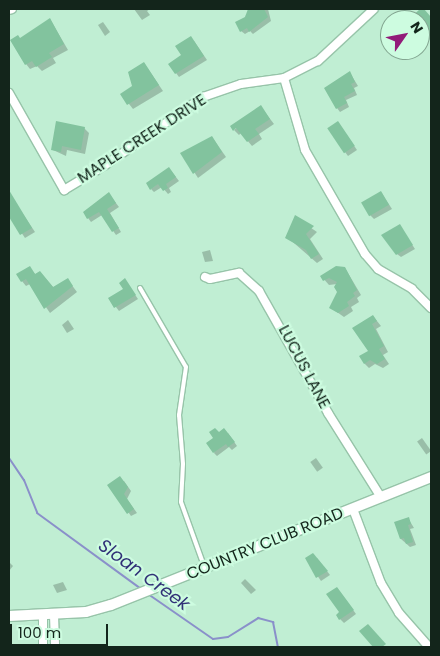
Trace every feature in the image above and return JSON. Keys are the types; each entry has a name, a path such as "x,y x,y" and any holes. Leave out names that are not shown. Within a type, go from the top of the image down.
{"main road":[{"name":"COUNTRY CLUB ROAD","path":"9,616 86,612 128,599 431,477"}],"street":[{"name":"MAPLE CREEK DRIVE","path":"9,93 64,190 104,166 203,97 241,84 284,78 318,61 374,9"},
{"path":"284,78 305,150 365,254 378,269 412,289 431,308"},
{"name":"LUCUS LANE","path":"204,277 210,279 239,273 259,291 328,413 382,497"},
{"path":"353,509 381,583 399,613 429,647"},
{"path":"43,647 49,615"},
{"path":"49,615 55,647"}],"lane":[{"path":"140,288 186,367 179,414 183,464 181,502 204,568"}],"building":[{"path":"248,9 264,9 268,17 249,32 247,28 240,32 235,22 245,17"},
{"path":"430,16 431,17 430,33"},
{"path":"50,18 64,44 49,53 52,57 36,67 32,61 25,65 10,40 18,35 20,38"},
{"path":"191,36 204,56 175,74 168,64 181,55 175,46"},
{"path":"144,62 159,85 127,105 120,94 132,86 128,72"},
{"path":"350,71 355,82 351,84 355,91 344,97 347,103 336,109 324,88"},
{"path":"261,105 270,119 255,129 259,134 247,142 236,128 233,131 230,126"},
{"path":"56,121 85,127 81,150 62,146 61,152 51,150"},
{"path":"338,121 355,146 344,153 327,128"},
{"path":"212,136 222,152 193,174 180,153"},
{"path":"169,167 176,177 166,184 168,188 163,191 158,184 150,190 146,183"},
{"path":"9,190 32,228 20,235 9,217"},
{"path":"381,191 389,205 369,216 361,203"},
{"path":"109,192 116,203 107,209 119,228 112,232 99,212 87,219 83,212"},
{"path":"295,215 314,226 306,234 319,254 311,259 306,250 285,238"},
{"path":"400,224 413,245 396,255 381,235"},
{"path":"30,266 35,274 40,271 53,287 68,278 73,286 44,309 26,279 21,282 16,274"},
{"path":"336,266 345,267 357,290 353,293 355,296 347,302 349,306 338,313 329,308 337,292 334,287 337,282 329,278 323,281 320,276"},
{"path":"125,278 136,295 114,308 108,298 123,289 119,283"},
{"path":"373,315 377,321 372,324 384,346 379,349 385,359 377,364 370,360 364,364 359,356 368,351 352,328"},
{"path":"215,428 219,432 224,428 235,442 228,447 226,444 213,453 206,443 213,438 209,432"},
{"path":"120,476 128,487 124,494 134,509 127,514 107,485"},
{"path":"409,517 411,524 408,525 413,542 406,544 404,538 400,539 394,522"},
{"path":"313,553 328,571 316,578 305,558"},
{"path":"337,587 354,610 339,620 336,615 339,612 326,594"},
{"path":"368,624 386,644 382,647 373,647 359,631"}],"waterway":[{"name":"Sloan Creek","path":"9,458 24,480 37,513 140,588"},
{"name":"Sloan Creek","path":"148,594 213,639 228,637 258,618 273,622 278,647"}]}
